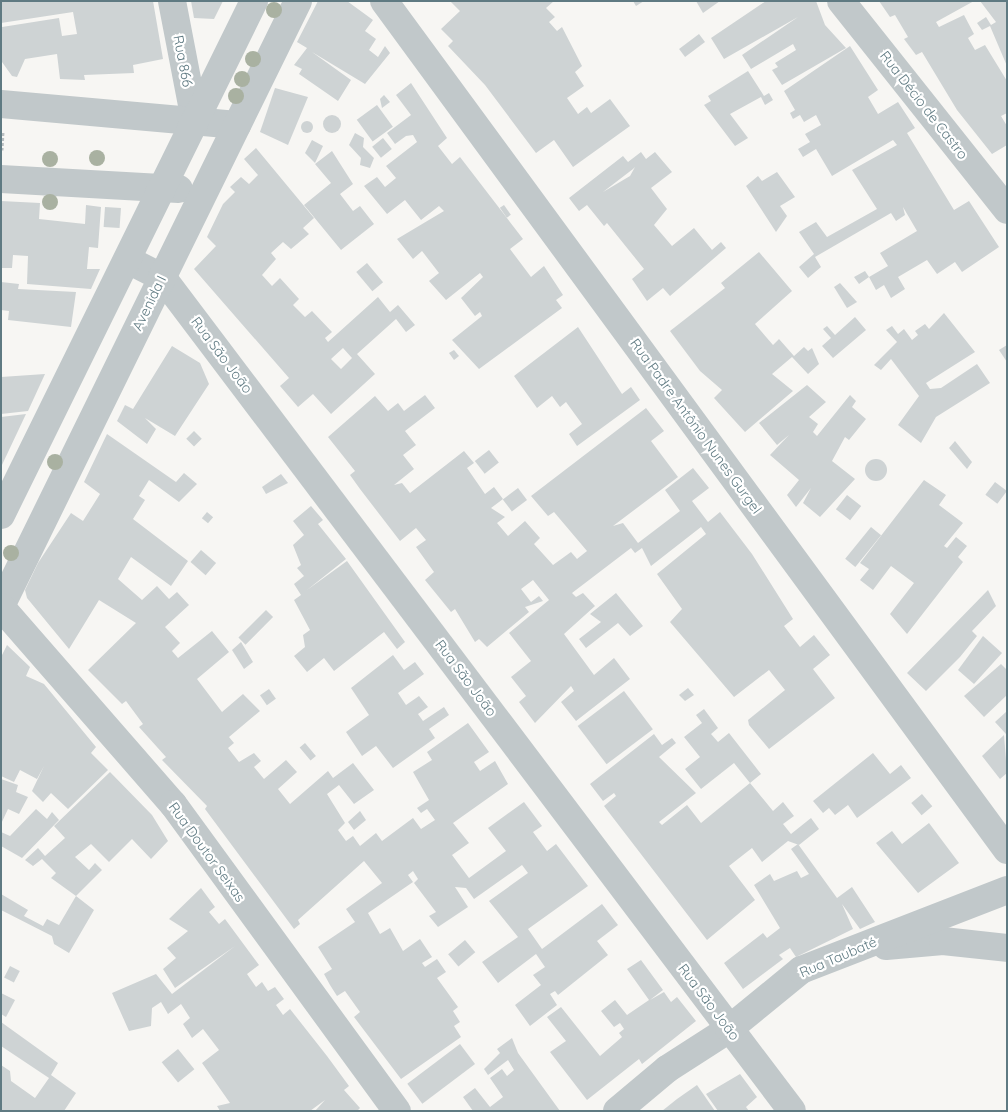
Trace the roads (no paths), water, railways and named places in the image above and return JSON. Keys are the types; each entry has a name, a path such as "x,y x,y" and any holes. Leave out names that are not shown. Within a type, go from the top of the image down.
{"street":[{"name":"Rua 866","path":"172,1 195,120"},
{"path":"1,515 254,1"},
{"name":"Avenida I","path":"1,606 298,1"},
{"name":"Rua Padre Antônio Nunes Gurgel","path":"384,1 1007,850"},
{"name":"Rua Décio de Castro","path":"841,1 1007,210"},
{"path":"2,114 195,120 237,124"},
{"path":"2,169 204,191"},
{"name":"Rua São João","path":"128,260 162,277 792,1111"},
{"name":"Rua Doutor Seixas","path":"1,606 173,804 397,1111"},
{"name":"Rua Taubaté","path":"617,1111 667,1069 730,1029 800,970 1007,890"},
{"path":"857,948 943,941 1007,948"}]}
